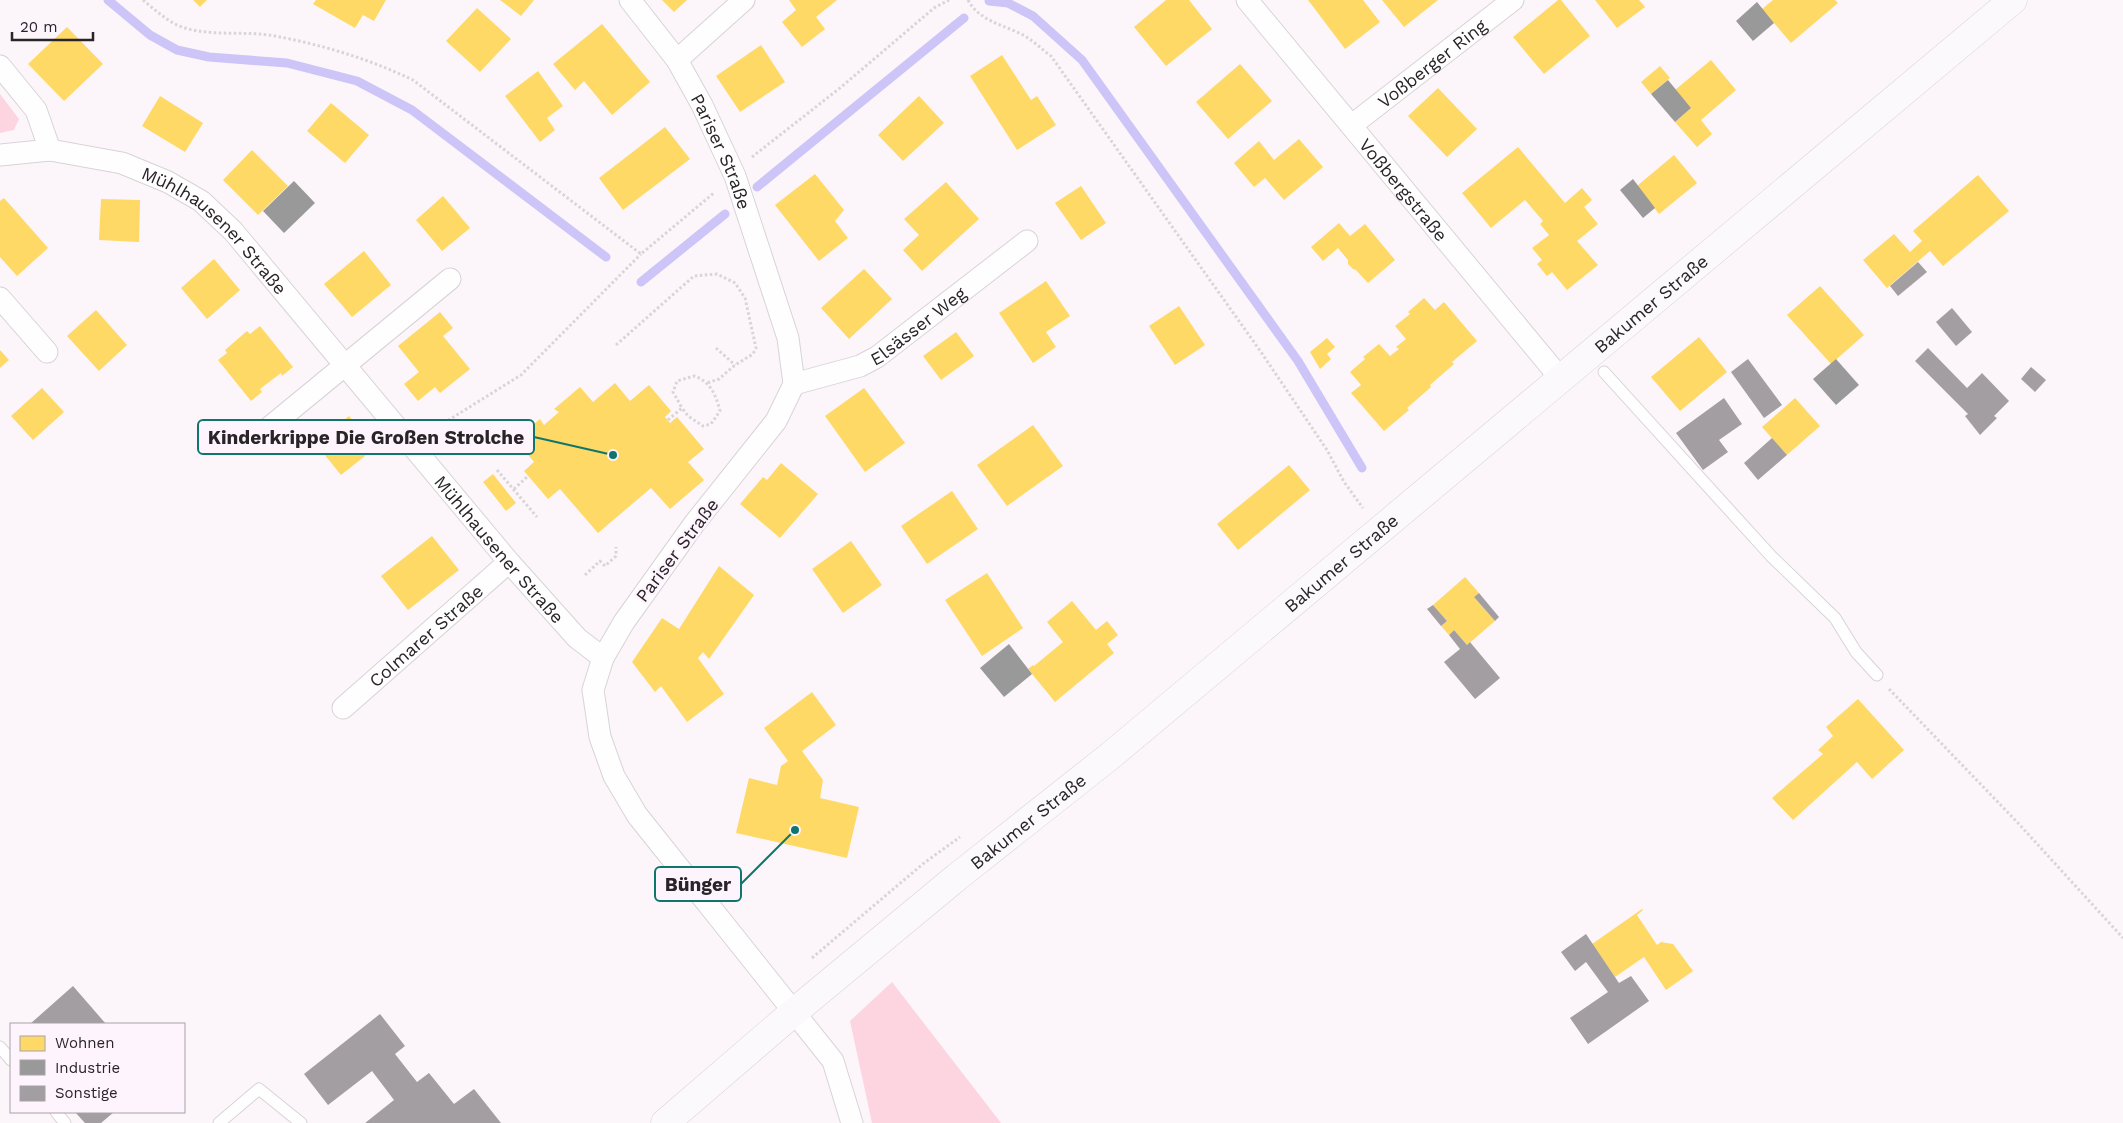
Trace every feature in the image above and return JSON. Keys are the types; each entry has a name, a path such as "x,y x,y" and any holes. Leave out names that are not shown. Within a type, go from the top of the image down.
{"main road":[{"name":"Bakumer Straße","path":"665,1123 957,876 1110,756 2013,0"}],"street":[{"name":"Pariser Straße","path":"630,0 677,60 702,105 735,176 788,338 794,384 776,421 694,524 624,622 603,658 593,690 600,737 617,783 637,815 833,1061 852,1123"},
{"path":"677,60 744,0"},
{"name":"Voßbergstraße","path":"1247,0 1561,379"},
{"name":"Voßberger Ring","path":"1352,125 1512,0"},
{"path":"0,66 36,110 50,150"},
{"name":"Mühlhausener Straße","path":"0,155 50,150 122,163 168,182 201,201 233,231 509,562 577,638 603,658"},
{"name":"Elsässer Weg","path":"794,384 860,366 876,357 1027,242"},
{"path":"254,440 450,279"},
{"path":"0,298 47,352"},
{"name":"Colmarer Straße","path":"342,708 509,562"}],"lane":[{"path":"1604,372 1771,556 1835,618 1856,652 1877,676"},
{"path":"0,1047 10,1059"},
{"path":"220,1123 259,1089 301,1123"},
{"path":"57,1113 65,1123"}],"path":[{"path":"144,0 160,14 178,25 199,30 274,36 332,50 378,64 413,80 641,254"},
{"path":"413,446 433,430 521,375 641,254 735,176 750,158 840,88 934,8 949,0"},
{"path":"968,0 972,7 988,20 1021,34 1051,56 1261,352 1327,450 1344,482 1381,530"},
{"path":"616,344 694,276 717,274 735,283 745,298 756,348 753,354 735,365 719,379 707,383"},
{"path":"716,348 735,365"},
{"path":"694,376 707,383 718,401 720,411 711,424 702,426 682,408 673,392 677,381 694,376"},
{"path":"668,420 682,408"},
{"path":"497,470 537,518"},
{"path":"514,489 528,476"},
{"path":"585,575 600,561 605,566 616,556 616,547"},
{"path":"1877,676 2018,823 2123,938"}],"shaded area":[{"path":"0,94 19,119 14,130 0,133"},
{"path":"892,982 1001,1123 872,1123 850,1021"}],"building: Wohnen":[{"path":"193,0 207,0 200,7"},
{"path":"316,0 386,0 374,21 363,15 355,28 313,4"},
{"path":"500,0 534,0 521,16"},
{"path":"662,0 687,0 674,12"},
{"path":"789,0 837,0 816,17 825,29 802,47 782,22 796,10"},
{"path":"1166,0 1189,0 1212,29 1166,66 1134,27"},
{"path":"1308,0 1363,0 1380,22 1345,49"},
{"path":"1382,0 1438,0 1404,27"},
{"path":"1558,0 1561,0 1590,36 1544,74 1513,37"},
{"path":"1595,0 1639,0 1645,7 1617,28"},
{"path":"1773,0 1835,0 1838,3 1791,43 1762,9"},
{"path":"477,8 511,39 480,72 446,41"},
{"path":"602,24 650,82 612,115 584,81 575,90 553,64"},
{"path":"67,27 103,64 64,101 28,64"},
{"path":"761,45 785,82 740,112 716,76"},
{"path":"1002,55 1031,100 1037,96 1056,125 1017,150 970,76"},
{"path":"1711,60 1736,90 1701,120 1712,134 1697,147 1675,122 1691,108 1675,90"},
{"path":"1240,64 1272,101 1228,139 1196,102"},
{"path":"1660,66 1670,78 1651,94 1641,82"},
{"path":"538,71 563,106 547,118 555,130 540,142 505,96"},
{"path":"1438,88 1477,129 1447,157 1408,116"},
{"path":"160,96 203,123 185,152 142,126"},
{"path":"919,96 944,123 903,161 878,135"},
{"path":"331,103 369,135 345,163 307,131"},
{"path":"665,127 690,159 623,210 599,178"},
{"path":"1299,139 1323,167 1284,200 1265,178 1254,187 1234,163 1259,141 1274,160"},
{"path":"1518,147 1565,203 1582,188 1592,200 1584,207 1598,224 1577,241 1598,265 1567,290 1552,272 1547,276 1537,264 1542,260 1532,248 1549,235 1540,224 1543,221 1525,200 1491,228 1462,193"},
{"path":"252,150 288,186 258,215 223,180"},
{"path":"1674,155 1697,183 1659,214 1637,186"},
{"path":"815,174 844,210 835,221 848,238 819,261 775,205"},
{"path":"1978,175 2009,211 1943,266 1930,251 1887,288 1863,260 1894,234 1910,252 1922,241 1913,231"},
{"path":"946,182 979,219 922,271 903,250 919,235 904,219"},
{"path":"1081,186 1106,223 1081,240 1055,203"},
{"path":"443,196 470,228 442,251 416,220"},
{"path":"4,198 48,248 17,276 0,257 0,201"},
{"path":"101,199 140,200 139,242 99,240"},
{"path":"1339,223 1350,236 1365,224 1395,260 1368,283 1348,264 1348,260 1338,248 1323,261 1311,247"},
{"path":"364,251 391,285 352,317 324,284"},
{"path":"214,259 240,290 207,319 181,288"},
{"path":"864,269 892,299 849,339 821,308"},
{"path":"1046,281 1070,316 1046,332 1056,347 1033,363 999,313"},
{"path":"1820,286 1864,335 1831,364 1787,315"},
{"path":"1424,298 1435,310 1444,302 1477,341 1452,362 1454,364 1407,408 1409,410 1384,431 1351,393 1361,385 1350,372 1365,359 1363,357 1379,344 1390,356 1399,349 1396,347 1406,339 1395,326 1410,314 1408,312"},
{"path":"1179,306 1205,345 1175,365 1149,326"},
{"path":"96,310 127,345 99,371 67,336"},
{"path":"440,312 453,328 443,336 470,369 440,393 435,387 418,401 404,384 419,372 398,346"},
{"path":"260,326 293,367 282,376 281,373 260,389 262,392 251,401 218,360 227,353 225,350 247,331 250,334"},
{"path":"956,332 974,356 941,380 923,356"},
{"path":"1699,337 1727,372 1680,411 1651,377"},
{"path":"1327,338 1335,347 1327,354 1331,359 1320,369 1310,352"},
{"path":"0,350 9,360 0,368"},
{"path":"615,383 630,401 649,385 671,411 665,417 670,423 677,417 704,449 688,462 704,480 670,509 651,488 598,533 560,489 548,499 524,471 534,462 515,439 540,419 544,425 559,412 554,409 580,387 593,402"},
{"path":"42,388 64,412 33,440 11,416"},
{"path":"864,388 905,443 865,472 825,416"},
{"path":"1795,398 1820,426 1787,455 1762,427"},
{"path":"349,416 375,448 341,475 315,443"},
{"path":"1033,425 1063,466 1007,506 977,465"},
{"path":"781,463 818,494 780,538 740,504 763,477 767,480"},
{"path":"1289,465 1310,490 1238,550 1217,524"},
{"path":"493,474 516,503 506,511 483,482"},
{"path":"952,491 978,529 927,564 901,526"},
{"path":"432,536 459,570 408,610 381,576"},
{"path":"851,541 882,585 843,613 812,569"},
{"path":"719,566 754,595 709,659 703,652 698,658 724,694 687,722 661,686 655,692 632,662 662,618 679,629"},
{"path":"987,573 1023,628 982,656 945,600"},
{"path":"1465,577 1479,593 1474,597 1495,621 1467,645 1454,630 1449,635 1441,626 1447,621 1433,605"},
{"path":"1072,601 1096,630 1107,621 1118,635 1107,644 1114,653 1055,702 1028,669 1063,642 1047,622"},
{"path":"812,692 836,725 802,751 823,780 820,798 859,807 847,858 736,833 749,778 777,785 781,766 788,761 764,728"},
{"path":"1858,699 1904,750 1872,779 1857,762 1793,820 1772,798 1823,754 1818,750 1833,736 1826,727"},
{"path":"1642,909 1637,915 1657,945 1661,942 1673,944 1693,971 1666,990 1644,957 1615,977 1592,944"}],"building: Industrie":[{"path":"1757,2 1774,23 1753,41 1736,21"},
{"path":"1668,80 1691,108 1675,122 1651,94"},
{"path":"1633,179 1655,208 1643,218 1620,190"},
{"path":"294,181 315,203 284,233 263,211"},
{"path":"1836,359 1859,385 1836,405 1813,379"},
{"path":"1009,644 1032,674 1004,697 980,668"}],"building: Sonstige":[{"path":"1918,262 1927,272 1898,296 1890,286"},
{"path":"1952,308 1972,332 1956,346 1936,322"},
{"path":"1928,348 1967,388 1982,373 2009,401 1994,416 1997,418 1980,435 1965,416 1968,414 1915,361"},
{"path":"1748,359 1782,405 1764,418 1731,372"},
{"path":"2031,367 2046,380 2035,392 2021,379"},
{"path":"1724,398 1742,424 1719,440 1728,452 1703,470 1676,433"},
{"path":"1772,438 1787,455 1758,480 1744,463"},
{"path":"1479,593 1499,617 1495,621 1474,597"},
{"path":"1433,605 1447,621 1441,626 1427,609"},
{"path":"1454,630 1467,645 1470,642 1500,678 1475,699 1444,662 1460,649 1449,635"},
{"path":"1586,934 1619,983 1631,976 1649,1001 1588,1044 1570,1018 1608,992 1586,962 1575,971 1561,952"},
{"path":"73,986 105,1023 31,1023"},
{"path":"380,1014 405,1046 395,1054 417,1082 429,1073 454,1104 474,1089 501,1123 365,1123 394,1100 372,1071 328,1105 304,1074"},
{"path":"76,1113 113,1113 101,1123 85,1123"}],"waterway":[{"path":"108,0 150,35 177,50 209,57 287,63 357,81 412,110 606,257"},
{"path":"989,1 1008,3 1033,16 1082,60 1298,361 1362,468"},
{"path":"757,187 964,18"},
{"path":"641,282 725,214"}],"place":[{"name":"Kinderkrippe Die Großen Strolche","path":"613,455"},
{"name":"Bünger","path":"795,830"}]}
